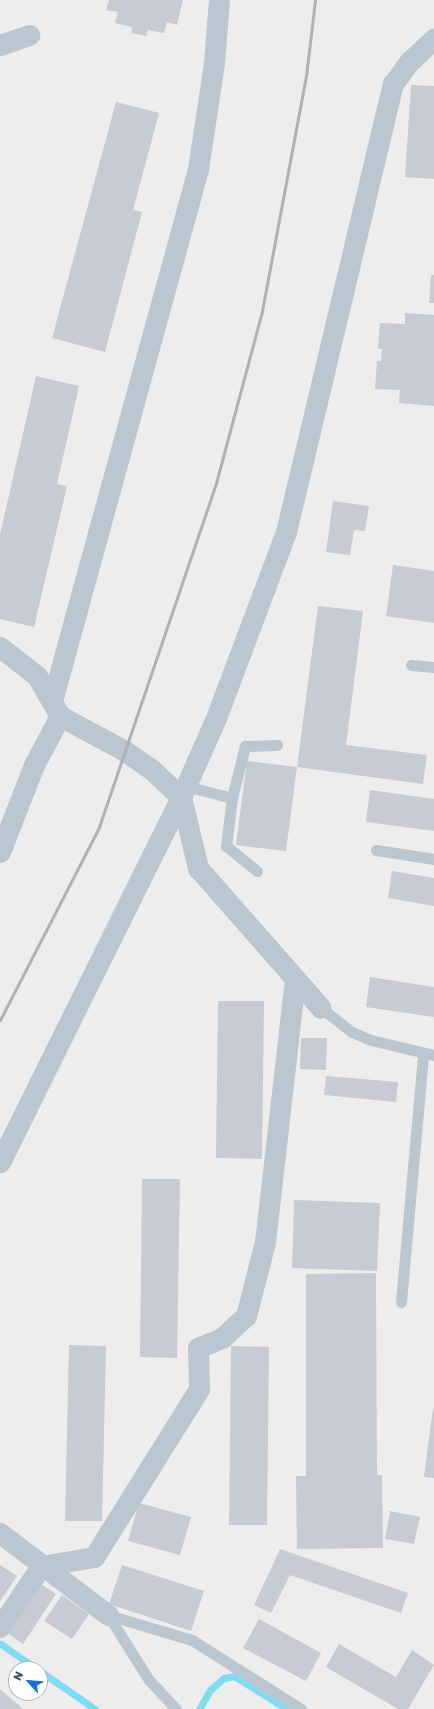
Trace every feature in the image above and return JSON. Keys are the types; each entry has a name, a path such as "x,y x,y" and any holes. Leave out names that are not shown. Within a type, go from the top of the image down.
{"street":[{"path":"0,852 56,708 198,169 214,63 219,0"},
{"path":"0,45 29,35"},
{"path":"0,1162 184,792 216,718 286,532 393,84 410,61 434,40"},
{"path":"0,647 37,676 56,708 125,751 184,792 198,868 321,1008"},
{"path":"0,1627 41,1566 94,1557 199,1389 198,1348 222,1338 246,1316 264,1242 295,980"},
{"path":"0,1533 41,1566 108,1615"}],"lane":[{"path":"411,665 434,667"},
{"path":"258,871 226,846 232,798 245,746 277,745"},
{"path":"184,792 232,798"},
{"path":"376,850 434,859"},
{"path":"321,1008 364,1038 429,1055 401,1302"},
{"path":"108,1615 192,1640 294,1707"},
{"path":"108,1615 149,1680 176,1709"}],"building":[{"path":"109,0 183,0 177,25 167,22 164,33 148,30 146,36 131,33 132,27 115,23 118,12 106,10"},
{"path":"411,85 434,86 434,179 405,177"},
{"path":"116,102 159,113 133,210 142,212 105,352 52,338"},
{"path":"431,275 434,275 434,303 429,303"},
{"path":"405,313 434,315 434,406 399,403 400,390 375,389 377,361 381,361 382,349 378,349 380,323 405,324"},
{"path":"36,376 79,386 57,484 67,486 34,627 0,619 0,535"},
{"path":"333,501 369,506 365,531 354,530 350,555 326,552"},
{"path":"393,565 434,571 434,623 386,616"},
{"path":"318,606 363,611 346,745 427,755 423,784 297,767"},
{"path":"247,761 297,767 286,851 236,845"},
{"path":"370,790 434,799 434,831 366,822"},
{"path":"392,871 434,878 434,906 388,898"},
{"path":"370,977 434,987 434,1017 366,1007"},
{"path":"218,1001 264,1001 262,1159 216,1158"},
{"path":"301,1038 327,1038 326,1070 300,1069"},
{"path":"326,1076 398,1082 396,1102 324,1095"},
{"path":"142,1179 180,1179 177,1358 140,1357"},
{"path":"294,1200 380,1203 377,1271 292,1268"},
{"path":"376,1273 377,1475 382,1475 383,1548 297,1549 296,1476 306,1476 306,1274"},
{"path":"69,1345 106,1346 102,1521 65,1521"},
{"path":"231,1346 269,1347 267,1525 229,1525"},
{"path":"434,1408 434,1478 424,1477"},
{"path":"139,1503 191,1517 180,1555 128,1541"},
{"path":"390,1511 420,1517 414,1544 385,1539"},
{"path":"280,1549 408,1593 401,1613 290,1575 271,1613 254,1605"},
{"path":"0,1565 17,1576 0,1601"},
{"path":"122,1565 204,1591 191,1631 109,1604"},
{"path":"39,1583 56,1594 23,1644 6,1632"},
{"path":"62,1595 89,1614 72,1639 44,1621"},
{"path":"259,1619 321,1653 306,1681 243,1648"},
{"path":"339,1644 396,1677 412,1650 434,1665 408,1709 398,1709 326,1667"},
{"path":"0,1689 8,1696 8,1701 14,1701 23,1709 0,1709"}],"waterway":[{"path":"1,1644 25,1661"},
{"path":"199,1709 210,1690 224,1678 234,1676 287,1709"},
{"path":"48,1677 95,1709"}],"railway":[{"path":"0,1020 99,827 216,483 262,311 306,76 315,0"}]}
